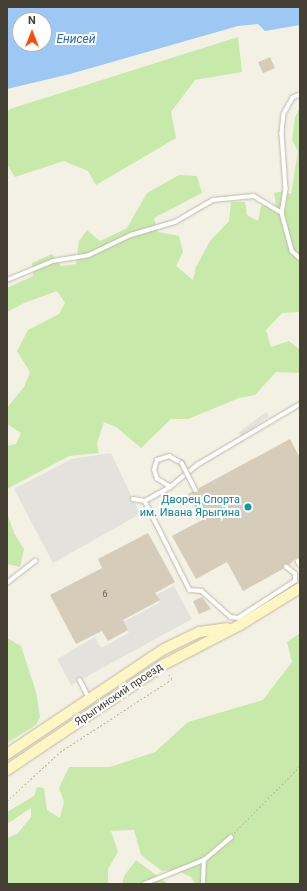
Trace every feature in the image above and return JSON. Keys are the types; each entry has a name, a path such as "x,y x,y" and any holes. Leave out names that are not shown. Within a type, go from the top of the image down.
{"main road":[{"name":"Ярыгинский проезд","path":"7,770 167,663 234,627 300,588"},
{"name":"Ярыгинский проезд","path":"7,754 164,649 199,632 234,627"},
{"path":"164,649 167,663"}],"lane":[{"path":"300,95 293,98 284,114 282,151 286,188 282,213 292,251 300,258"},
{"path":"7,280 53,262 89,255 131,235 175,222 213,200 254,196 282,213"},
{"path":"132,499 145,500 170,487 197,465 300,404"},
{"path":"170,487 157,479 154,470 158,460 169,456 182,462 196,490"},
{"path":"145,500 190,590 202,591 231,617 238,618 295,581 295,574 286,567"},
{"path":"7,583 35,561"},
{"path":"298,561 300,565"},
{"path":"80,680 89,698"},
{"path":"144,884 204,860 231,837"},
{"path":"203,884 204,860"}],"path":[{"path":"7,801 60,752 172,679 167,663"},
{"path":"231,837 300,766"}],"green space":[{"path":"238,37 242,72 195,80 171,112 176,138 96,185 88,171 64,161 15,177 8,166 7,112 10,109"},
{"path":"300,108 300,312 282,313 266,330 271,347 289,341 300,350 300,373 276,372 255,395 239,398 188,419 171,419 141,448 116,427 104,422 97,443 99,453 69,456 7,489 7,446 16,444 21,433 7,424 7,408 24,387 30,372 17,351 28,330 59,314 65,303 57,291 24,303 7,312 7,288 33,276 32,263 52,254 61,266 76,264 79,241 87,230 100,241 127,228 147,193 179,175 197,176 202,193 154,218 158,232 179,236 183,252 176,266 193,280 196,267 210,241 229,221 231,202 245,202 247,215 258,221 261,206 276,205 274,193 283,191 291,194 298,151 292,140 295,117"},
{"path":"7,513 14,533 24,549 20,567 7,564"},
{"path":"300,633 300,884 195,884 191,877 176,870 162,871 141,855 134,830 111,831 118,852 108,869 108,884 7,884 7,838 17,834 31,817 31,808 7,824 7,812 34,796 37,787 44,788 47,810 60,818 64,802 59,788 69,767 110,767 155,752 188,722 263,700 292,662 287,642"},
{"path":"7,638 21,646 36,692 40,717 36,725 7,743"},
{"path":"136,860 168,884 122,884 124,876"}],"shaded area":[{"path":"266,412 269,416 242,436 239,432"},
{"path":"111,453 140,514 53,563 14,489 72,459"},
{"path":"174,586 192,619 71,685 57,659 95,637 101,648 129,633 123,622 159,603 156,595"}],"water":[{"name":"Енисей","path":"7,7 300,7 300,25 265,31 258,24 238,26 70,74 7,89"}],"building":[{"path":"270,57 275,68 263,73 258,62"},
{"name":"Дворец Спорта им. Ивана Ярыгина","path":"290,439 300,458 300,558 296,558 289,565 284,564 283,569 243,591 227,562 196,579 172,536 202,520 188,494 193,491 198,493 199,488"},
{"path":"148,533 175,582 155,593 160,600 123,620 128,630 108,641 102,631 76,644 50,595 102,568 98,559"},
{"path":"202,597 211,609 199,614 193,601"}],"place":[{"name":"Дворец Спорта им. Ивана Ярыгина","path":"248,507"}]}
